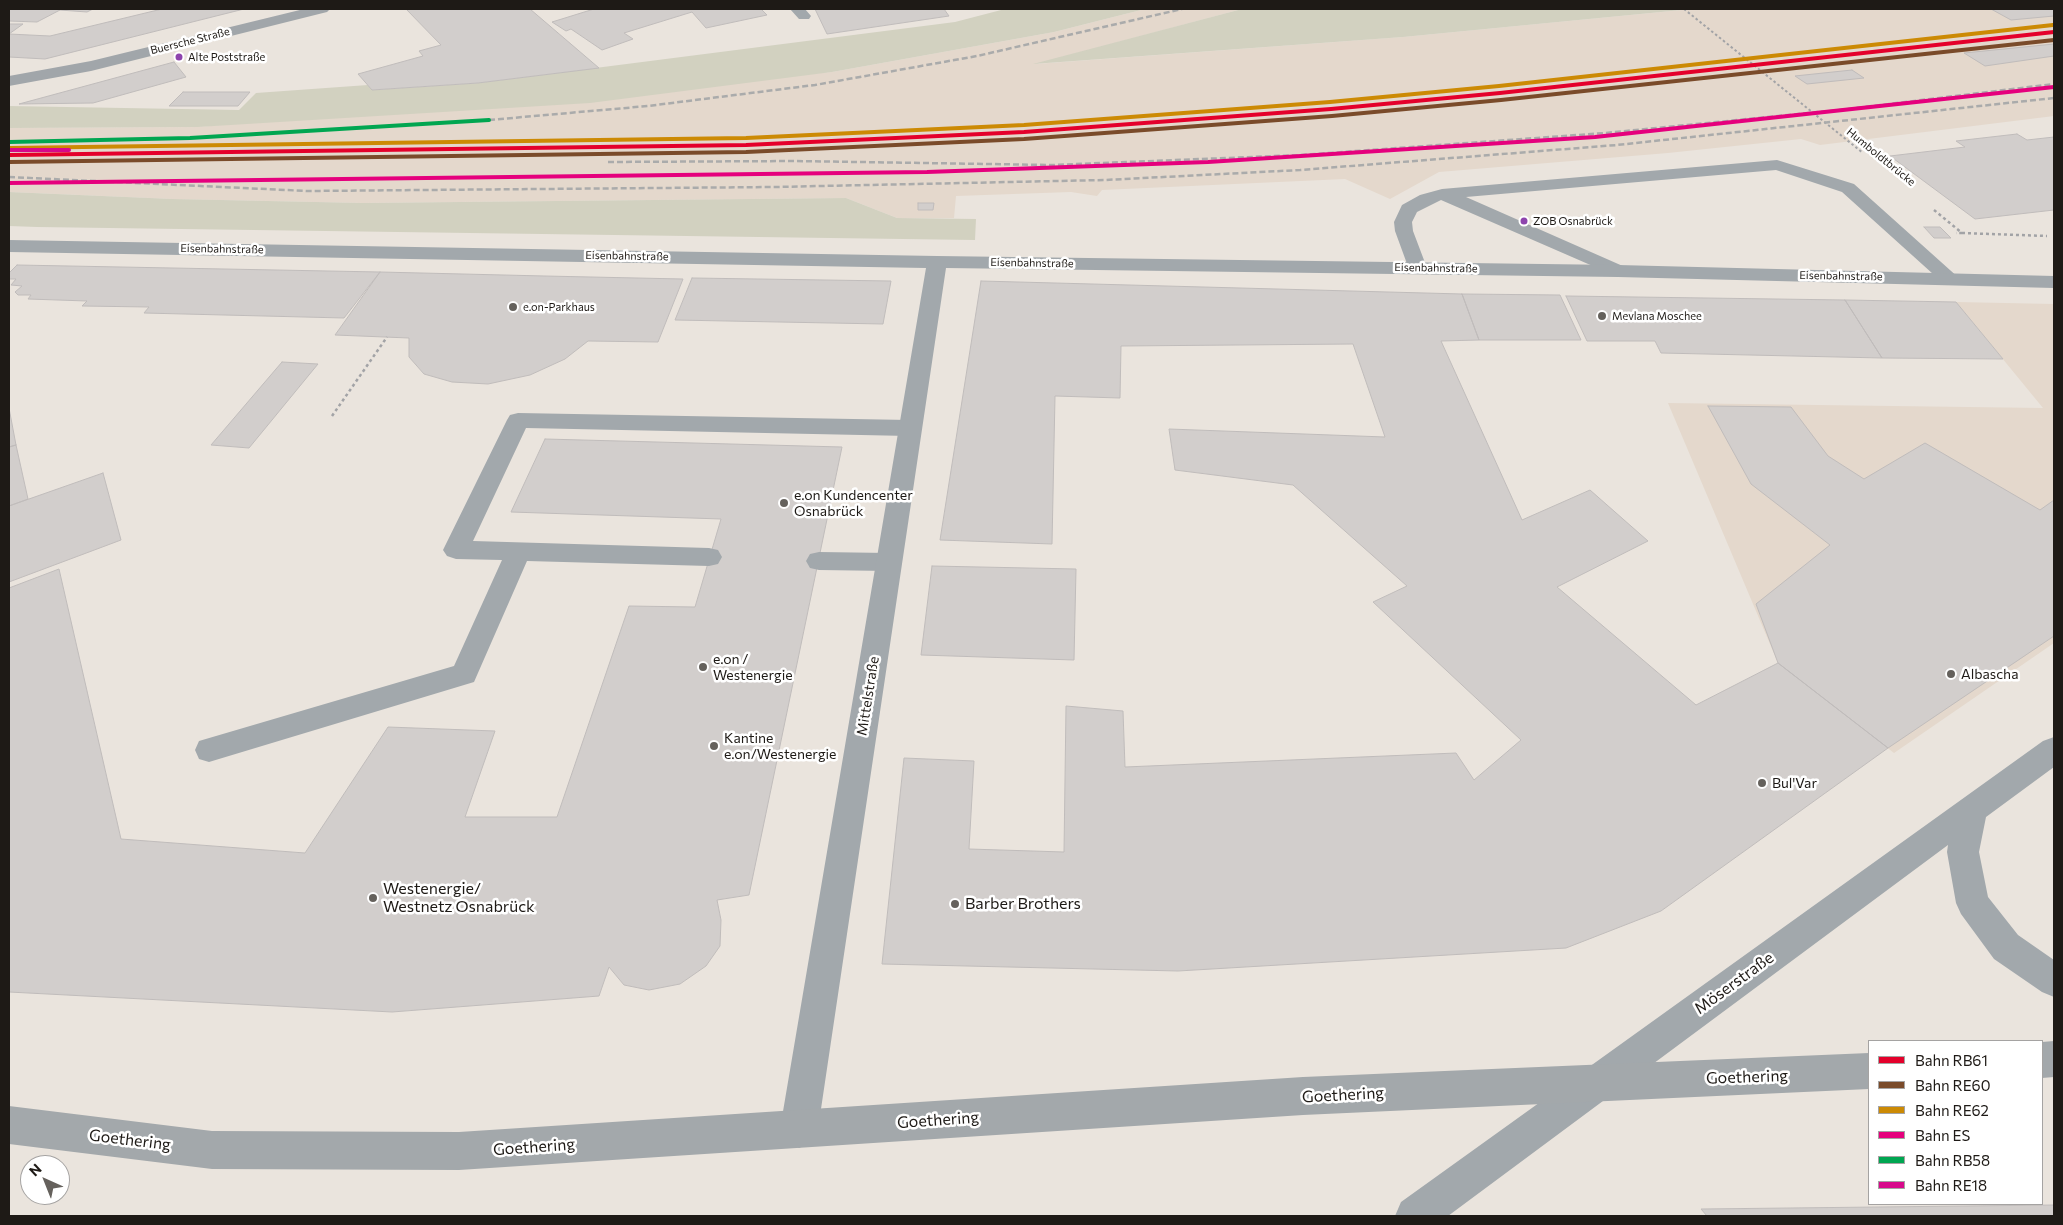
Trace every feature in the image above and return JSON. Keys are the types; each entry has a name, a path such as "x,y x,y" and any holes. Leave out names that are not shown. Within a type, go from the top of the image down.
{"main road":[{"name":"Buersche Straße","path":"9,81 59,73 322,9"},
{"name":"Buersche Straße","path":"9,73 59,73"},
{"name":"Goethering","path":"9,1125 212,1150 459,1151 1303,1096 1868,1072"}],"street":[{"name":"Eisenbahnstraße","path":"9,246 937,262 1618,271 2054,282"},
{"name":"Mittelstraße","path":"799,1129 937,262"},
{"name":"Möserstraße","path":"1415,1216 2054,750"},
{"path":"1972,810 1962,852 1973,903 2006,947 2054,980"}],"lane":[{"path":"1417,268 1404,231 1403,222 1409,209 1426,199 1442,194 1777,165 1848,188 1950,279"},
{"path":"1442,194 1618,271"},
{"path":"709,557 456,550 518,420 910,428"},
{"path":"209,750 464,674 518,552"},
{"path":"819,561 889,562"}],"path":[{"name":"Humboldtbrücke","path":"1684,9 1869,158"},
{"path":"1931,208 1962,233"},
{"path":"1954,233 2047,236"},
{"path":"332,416 387,337"}],"shaded area":[{"path":"1145,9 1242,9 1036,64 1403,37 1692,9 2054,9 2054,116 1820,145 1801,139 1668,153 1439,172 1390,199 1345,179 1102,190 1097,196 1071,192 956,196 954,218 897,218 846,198 363,203 173,199 9,192 9,128 198,127 832,72 1054,32"},
{"path":"1956,302 2054,304 2054,643 1894,753 1778,663 1668,403 2043,408"}],"green space":[{"path":"1005,9 1145,9 1054,32 832,72 590,103 198,127 9,128 9,106 239,110 256,93 368,85 372,90 478,83 955,22"},
{"path":"1242,9 1692,9 1403,37 1033,64"},
{"path":"9,192 173,199 363,203 846,198 897,218 976,219 975,240 37,227 9,226"}],"building":[{"path":"9,9 93,9 87,12 60,10 37,22 9,21"},
{"path":"162,9 244,9 45,59 9,57 9,34 50,36"},
{"path":"406,9 530,9 599,68 478,83 372,90 358,74 423,56 419,51 441,45"},
{"path":"594,9 761,9 767,15 706,28 692,12 624,33 633,39 602,50 571,29 566,31 552,22"},
{"path":"815,9 944,9 949,16 827,34"},
{"path":"1991,9 2054,9 2054,16 2011,20"},
{"path":"9,24 23,24 9,34"},
{"path":"2054,44 2054,56 1985,66 1964,53"},
{"path":"174,62 186,77 93,103 19,104"},
{"path":"1852,70 1864,78 1807,84 1795,76"},
{"path":"183,92 250,92 238,106 169,106"},
{"path":"2017,134 2027,140 2054,137 2054,210 1975,219 1890,156 1965,147 1956,141"},
{"path":"918,203 934,203 933,210 918,210"},
{"path":"1924,227 1940,227 1951,238 1934,238"},
{"path":"17,265 380,272 344,318 144,313 149,307 82,306 87,301 28,299 31,295 18,295 15,292 22,286 11,285 16,279 9,279 9,273"},
{"name":"e.on-Parkhaus","path":"380,272 683,279 658,342 588,341 565,359 530,375 488,384 452,382 424,374 409,357 409,338 335,335"},
{"path":"692,278 891,281 883,324 675,320"},
{"path":"981,281 1462,294 1479,340 1441,341 1522,520 1590,490 1648,541 1557,587 1696,705 1778,663 1888,748 1661,911 1566,948 1178,971 882,964 904,758 974,761 969,849 1064,852 1066,706 1123,711 1125,767 1456,753 1474,780 1521,740 1373,602 1407,586 1293,485 1175,470 1169,429 1385,437 1353,344 1121,346 1120,398 1055,396 1052,544 940,540"},
{"path":"1462,294 1560,295 1581,340 1479,340"},
{"path":"1566,296 1845,300 1882,358 1661,353 1655,341 1587,341"},
{"path":"1845,300 1956,302 2003,359 1882,358"},
{"path":"282,362 318,364 249,448 211,445"},
{"path":"1708,406 1791,407 1828,456 1864,479 1925,443 2040,510 2054,500 2054,636 1888,748 1778,663 1756,604 1830,545 1751,484"},
{"path":"9,408 16,445 9,447"},
{"name":"e.on / Westenergie","path":"545,439 842,447 749,895 717,900 721,920 720,946 706,966 680,984 649,990 624,985 609,967 599,996 392,1012 9,992 9,588 59,569 121,839 305,853 388,727 495,731 465,817 557,817 629,606 695,607 721,519 511,512"},
{"path":"16,445 28,499 9,506 9,447"},
{"path":"103,473 121,540 9,582 9,506"},
{"path":"932,566 1076,569 1074,660 921,655"},
{"path":"2054,1205 2054,1216 1707,1216 1701,1209"}],"railway":[{"path":"489,120 648,106 815,85 977,56 1182,9"},
{"path":"608,162 794,161 1052,165 1301,155 1605,133 1839,110 2054,84"},
{"path":"9,177 307,191 774,187 1105,180 1300,170 1617,145 2054,98"}],"rail line":[{"name":"RE62","path":"9,148 746,138 1024,125 1330,102 1499,86 2053,25"},
{"name":"RB61","path":"9,155 746,145 1024,132 1331,109 1500,93 2054,32"},
{"name":"RE60","path":"9,162 746,152 1024,139 1332,116 1501,100 2054,40"},
{"name":"ES","path":"9,183 927,172 1208,162 1595,137 2054,87"},
{"name":"RB58","path":"9,142 190,138 489,120"},
{"name":"RE18","path":"9,150 69,150"}],"place":[{"name":"Alte Poststraße","path":"179,57"},
{"name":"ZOB Osnabrück","path":"1524,221"},
{"name":"e.on-Parkhaus","path":"513,307"},
{"name":"Mevlana Moschee","path":"1602,316"},
{"name":"e.on Kundencenter Osnabrück","path":"784,503"},
{"name":"e.on / Westenergie","path":"703,667"},
{"name":"Albascha","path":"1951,674"},
{"name":"Kantine e.on/Westenergie","path":"714,746"},
{"name":"Bul'Var","path":"1762,783"},
{"name":"Westenergie/ Westnetz Osnabrück","path":"373,898"},
{"name":"Barber Brothers","path":"955,904"}]}
